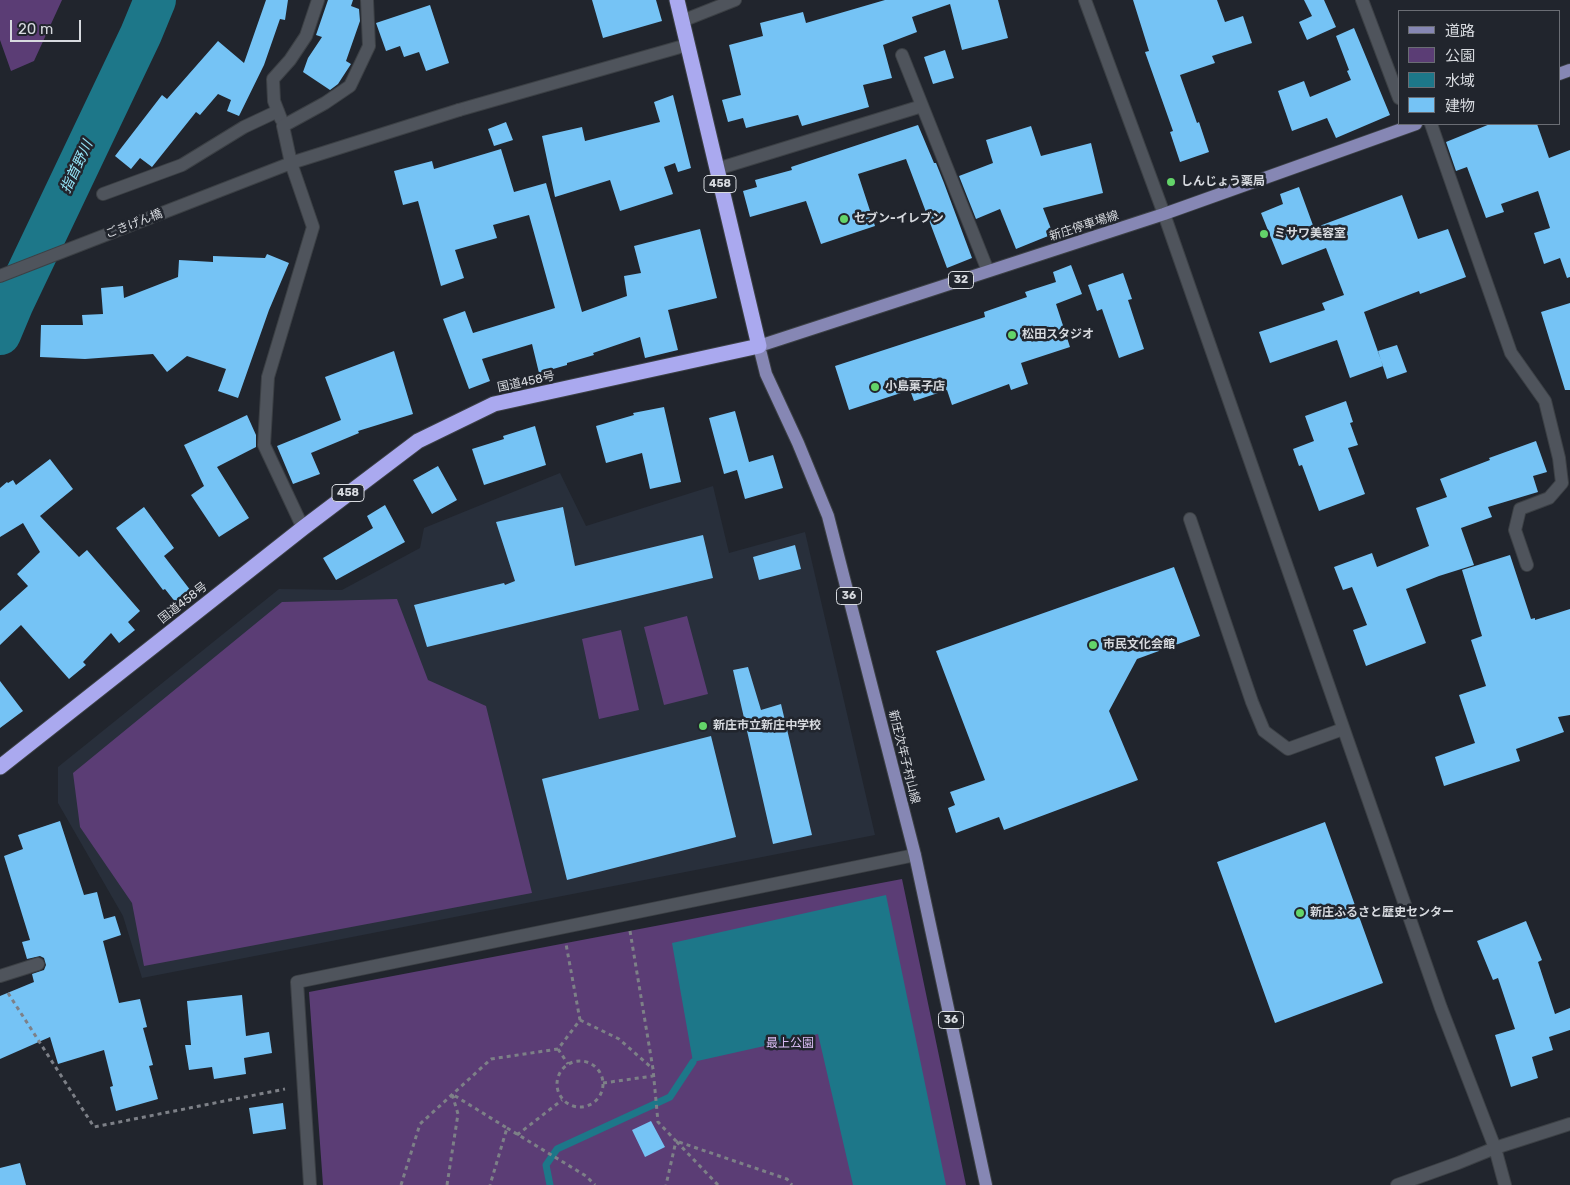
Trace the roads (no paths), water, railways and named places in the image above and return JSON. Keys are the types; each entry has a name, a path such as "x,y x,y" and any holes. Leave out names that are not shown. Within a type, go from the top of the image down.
{"highway":[{"name":"458","path":"677,0 759,346"},
{"name":"国道458号","path":"0,767 303,528 418,440 494,404 759,346"}],"main road":[{"name":"新庄停車場線","path":"759,346 1164,214 1408,125"},
{"name":"新庄次年子村山線","path":"759,346 766,374 798,442 828,516 915,855 986,1185"}],"street":[{"path":"303,528 264,445 268,377 313,227 291,163 283,126 274,101 273,79 290,60 306,36 318,0"},
{"path":"283,126 325,103 350,86 369,46 367,0"},
{"path":"682,21 735,0"},
{"path":"1085,0 1164,214 1441,1008 1495,1148 1505,1185"},
{"path":"1362,0 1398,95"},
{"name":"ごきげん橋","path":"0,276 291,163 459,110 687,45"},
{"path":"902,56 988,271"},
{"path":"717,170 922,106"},
{"path":"103,194 182,165 244,127 278,111"},
{"path":"1431,125 1510,353 1545,400 1559,458 1562,482 1549,498 1520,509 1515,530 1527,565"},
{"path":"1190,519 1252,702 1264,731 1288,749 1343,729"},
{"path":"310,1185 296,982 915,855"},
{"path":"3,982 38,964"},
{"path":"1396,1185 1495,1148 1570,1124"}],"water":[{"path":"886,895 946,1185 853,1185 818,1034 693,1062 672,943"}],"waterway":[{"name":"指首野川","path":"0,334 141,34 155,0"},
{"path":"550,1185 546,1165 557,1149 670,1097 693,1062"}],"place":[{"name":"しんじょう薬局","path":"1171,182"},
{"name":"セブン-イレブン","path":"844,219"},
{"name":"ミサワ美容室","path":"1264,234"},
{"name":"松田スタジオ","path":"1012,335"},
{"name":"小島菓子店","path":"875,387"},
{"name":"市民文化会館","path":"1093,645"},
{"name":"新庄市立新庄中学校","path":"703,726"},
{"name":"新庄ふるさと歴史センター","path":"1300,913"}],"park label":[{"name":"最上公園","path":"790,1044"}]}
